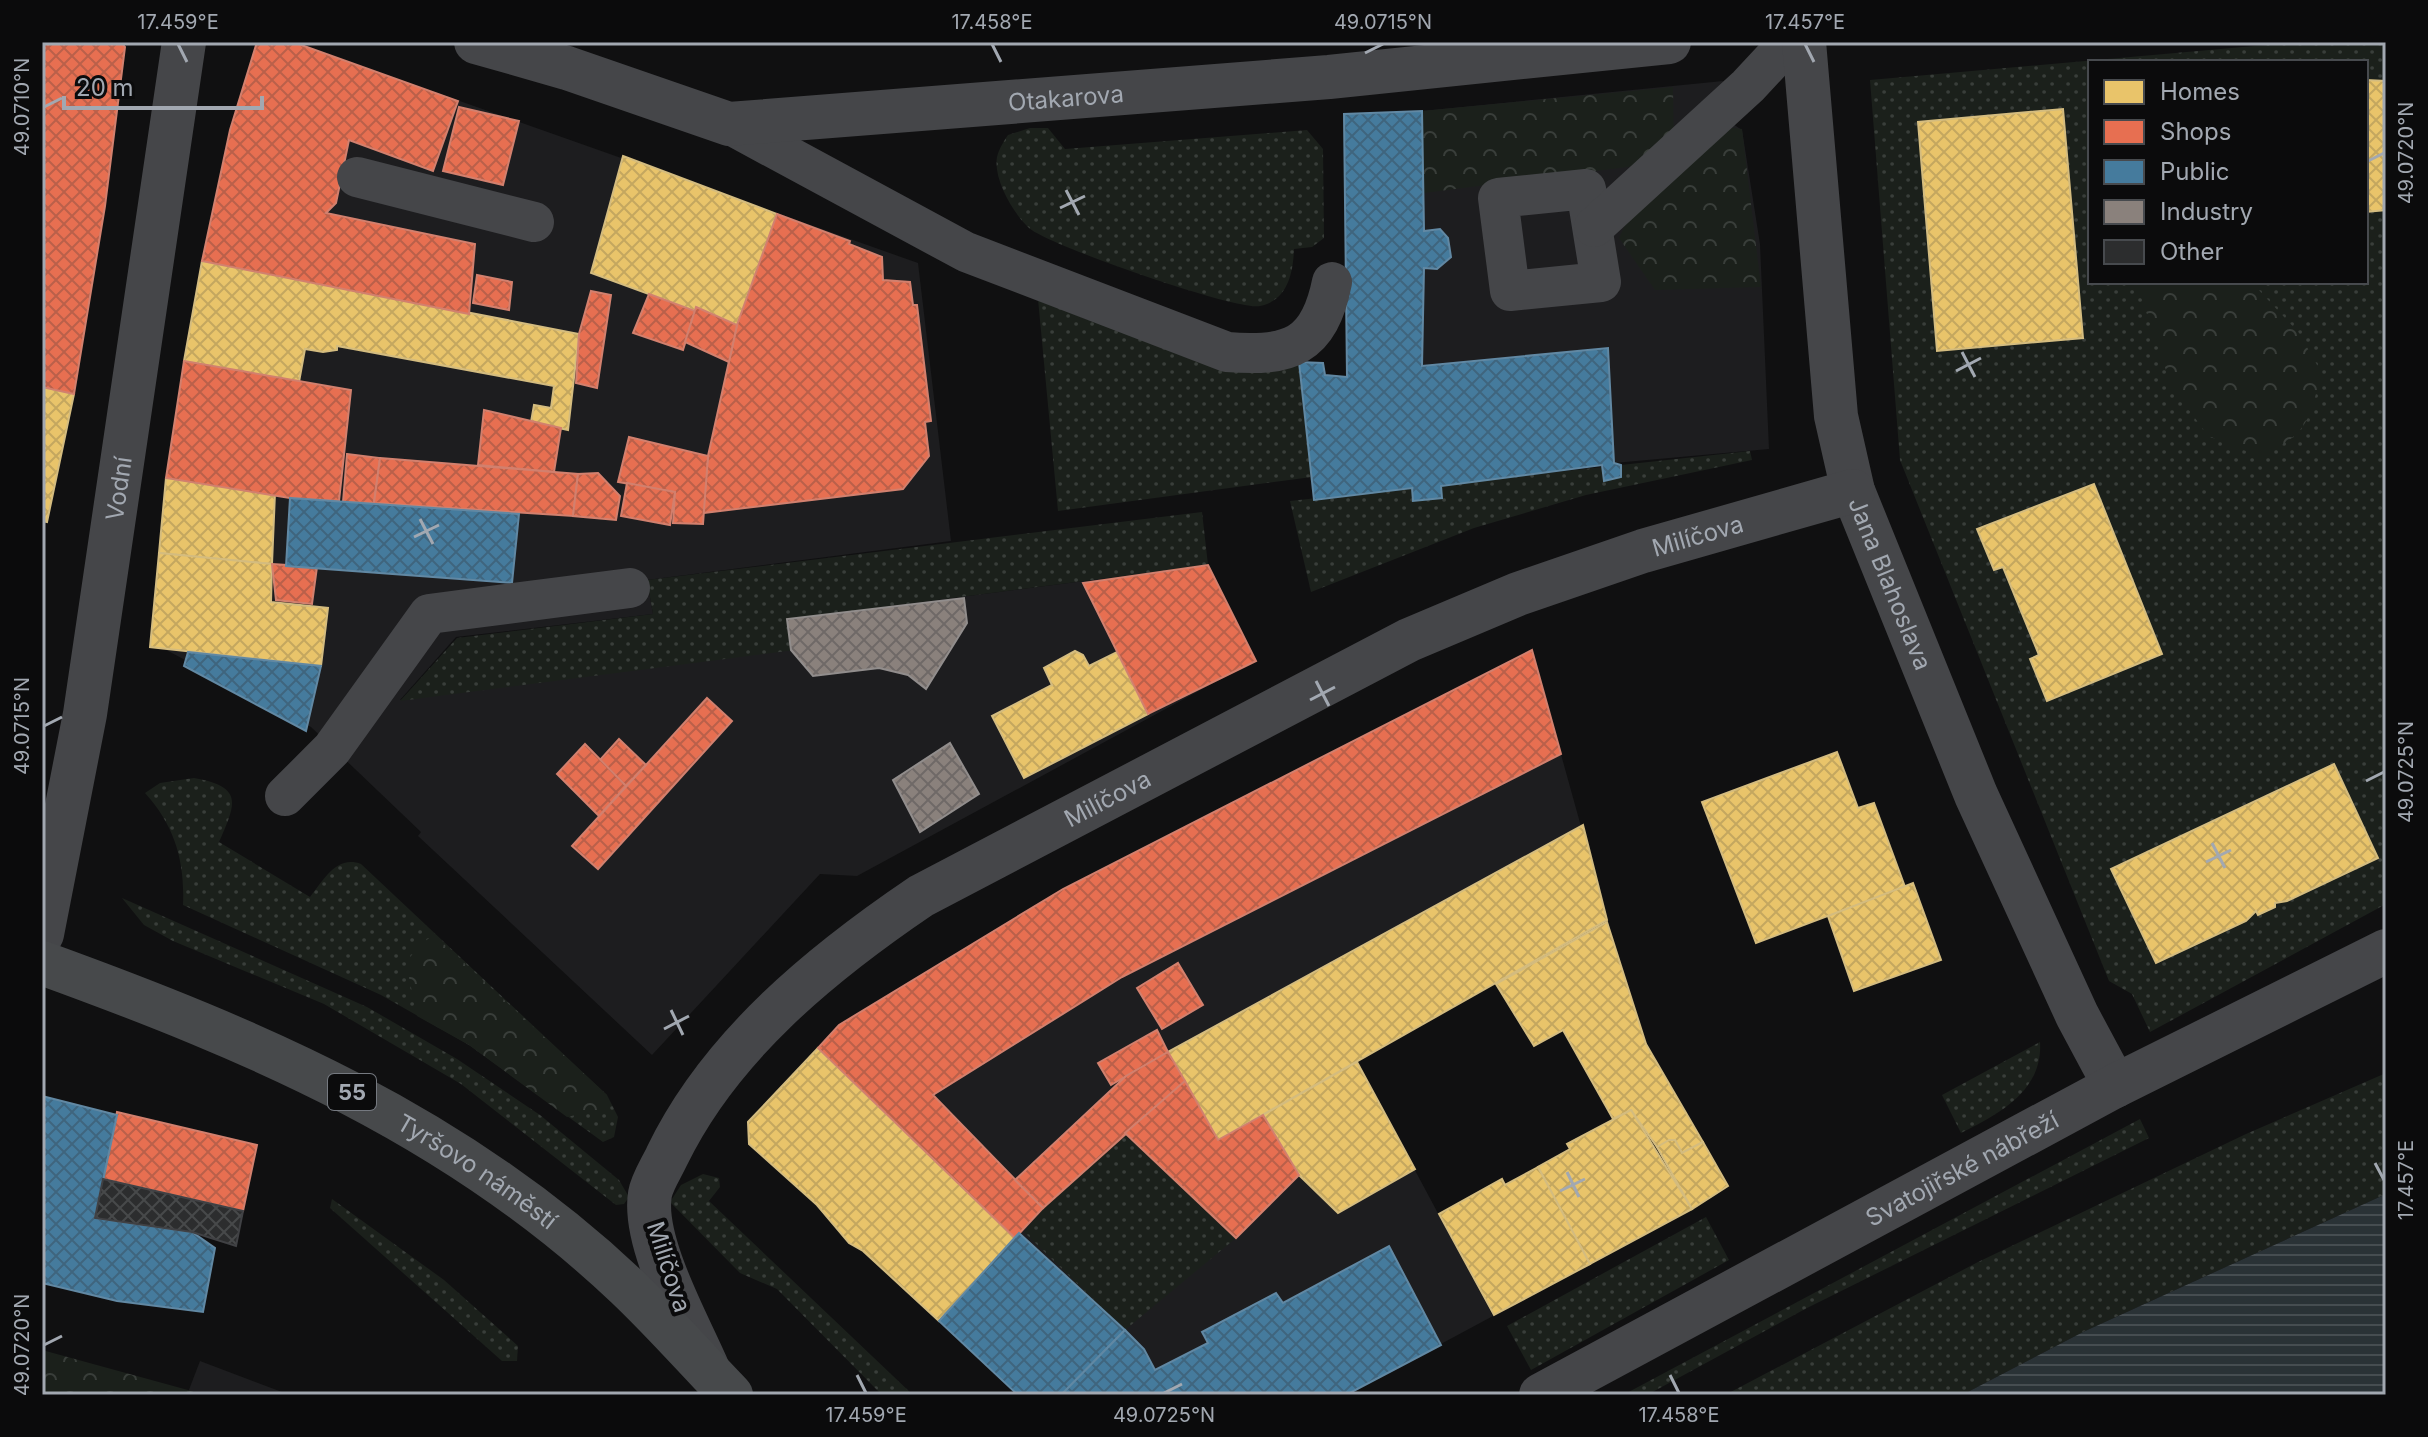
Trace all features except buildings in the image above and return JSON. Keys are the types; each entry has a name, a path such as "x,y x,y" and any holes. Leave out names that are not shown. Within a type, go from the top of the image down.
{"main road":[{"name":"Tyršovo náměstí","path":"42,963 179,1013 311,1070 413,1127 529,1207 625,1285 720,1384"}],"street":[{"name":"Vodní","path":"42,934 85,714 184,42"},
{"name":"Otakarova","path":"476,42 567,68 729,124 1327,60 1669,42"},
{"name":"Jana Blahoslava","path":"1804,42 1836,416 1853,491 1976,795 2077,1015 2115,1086"},
{"name":"Milíčova","path":"720,1384 651,1231 649,1194 678,1133 729,1063 765,1022 849,944 921,896 1409,640 1518,594 1643,551 1853,491"},
{"name":"Svatojiřské nábřeží","path":"1541,1395 2115,1086 2386,951"}],"lane":[{"path":"1594,227 1748,86 1789,42"},
{"path":"729,124 966,252 1227,352 1252,354 1286,350 1307,337 1322,320 1332,282"},
{"path":"357,177 534,222"},
{"path":"285,796 332,749 429,614 630,588"}],"shaded area":[{"path":"293,42 918,263 951,541 647,580 653,614 456,637 400,700 791,619 1208,565 1256,660 857,876 820,874 652,1055 418,836 421,832 311,727 155,644"},
{"path":"1723,81 1733,124 1742,130 1760,244 1769,449 1614,463 1607,348 1422,366 1422,111"},
{"path":"1532,650 1607,920 1357,1062 1493,1316 1346,1395 1021,1395 868,1250 851,1242 816,1206 818,1048 839,1025 1063,889"},
{"path":"2386,1194 2386,1395 1962,1395 2083,1332"},
{"path":"200,1361 290,1395 187,1395"}],"green space":[{"path":"2300,42 2386,42 2386,904 2150,1032 2132,994 2109,981 1900,460 1870,80 2088,61 2088,284 2368,284 2368,60 2096,60"},
{"path":"1673,87 1674,161 1424,193 1422,111"},
{"path":"1693,123 1742,129 1761,287 1655,290 1619,238 1637,199"},
{"path":"1030,128 1048,128 1065,149 1307,130 1323,149 1324,238 1312,247 1294,249 1290,276 1283,292 1260,306 1244,305 1181,288 1104,261 1029,228 1011,205 998,175 997,157 1008,135"},
{"path":"2137,284 2253,284 2299,333 2321,372 2304,425 2287,441 2259,456 2208,436 2171,385"},
{"path":"1038,299 1083,318 1213,361 1299,362 1312,477 1058,511"},
{"path":"1750,451 1752,460 1586,495 1474,528 1311,592 1290,501"},
{"path":"1202,512 1208,565 791,619 795,650 400,701 457,638 653,614 647,580"},
{"path":"194,778 221,786 232,799 219,842 310,897 338,866 352,862 361,864 607,1095 618,1117 614,1137 603,1142 469,1045 381,995 183,905 182,874 176,845 164,818 145,793 160,783"},
{"path":"122,898 367,1007 457,1059 540,1115 619,1180 629,1197 624,1204 616,1205 461,1084 324,1004 173,941 144,925"},
{"path":"434,935 607,1095 606,1108 567,1117 469,1045 417,1016 406,963 419,945"},
{"path":"2040,1042 2034,1074 2016,1099 1990,1118 1961,1133 1942,1095"},
{"path":"2386,1073 2386,1194 2083,1332 1962,1395 1725,1395 1978,1262 2246,1134"},
{"path":"2140,1119 2149,1138 1807,1308 1647,1395 1623,1395"},
{"path":"1125,1133 1236,1238 1125,1330 1024,1232 1043,1208"},
{"path":"703,1174 719,1178 720,1187 709,1201 913,1395 882,1395 777,1289 740,1273 670,1202 681,1185"},
{"path":"332,1199 444,1280 518,1346 517,1361 502,1361 330,1208"},
{"path":"1706,1217 1729,1260 1531,1370 1507,1326"},
{"path":"42,1350 206,1395 42,1395"}]}
